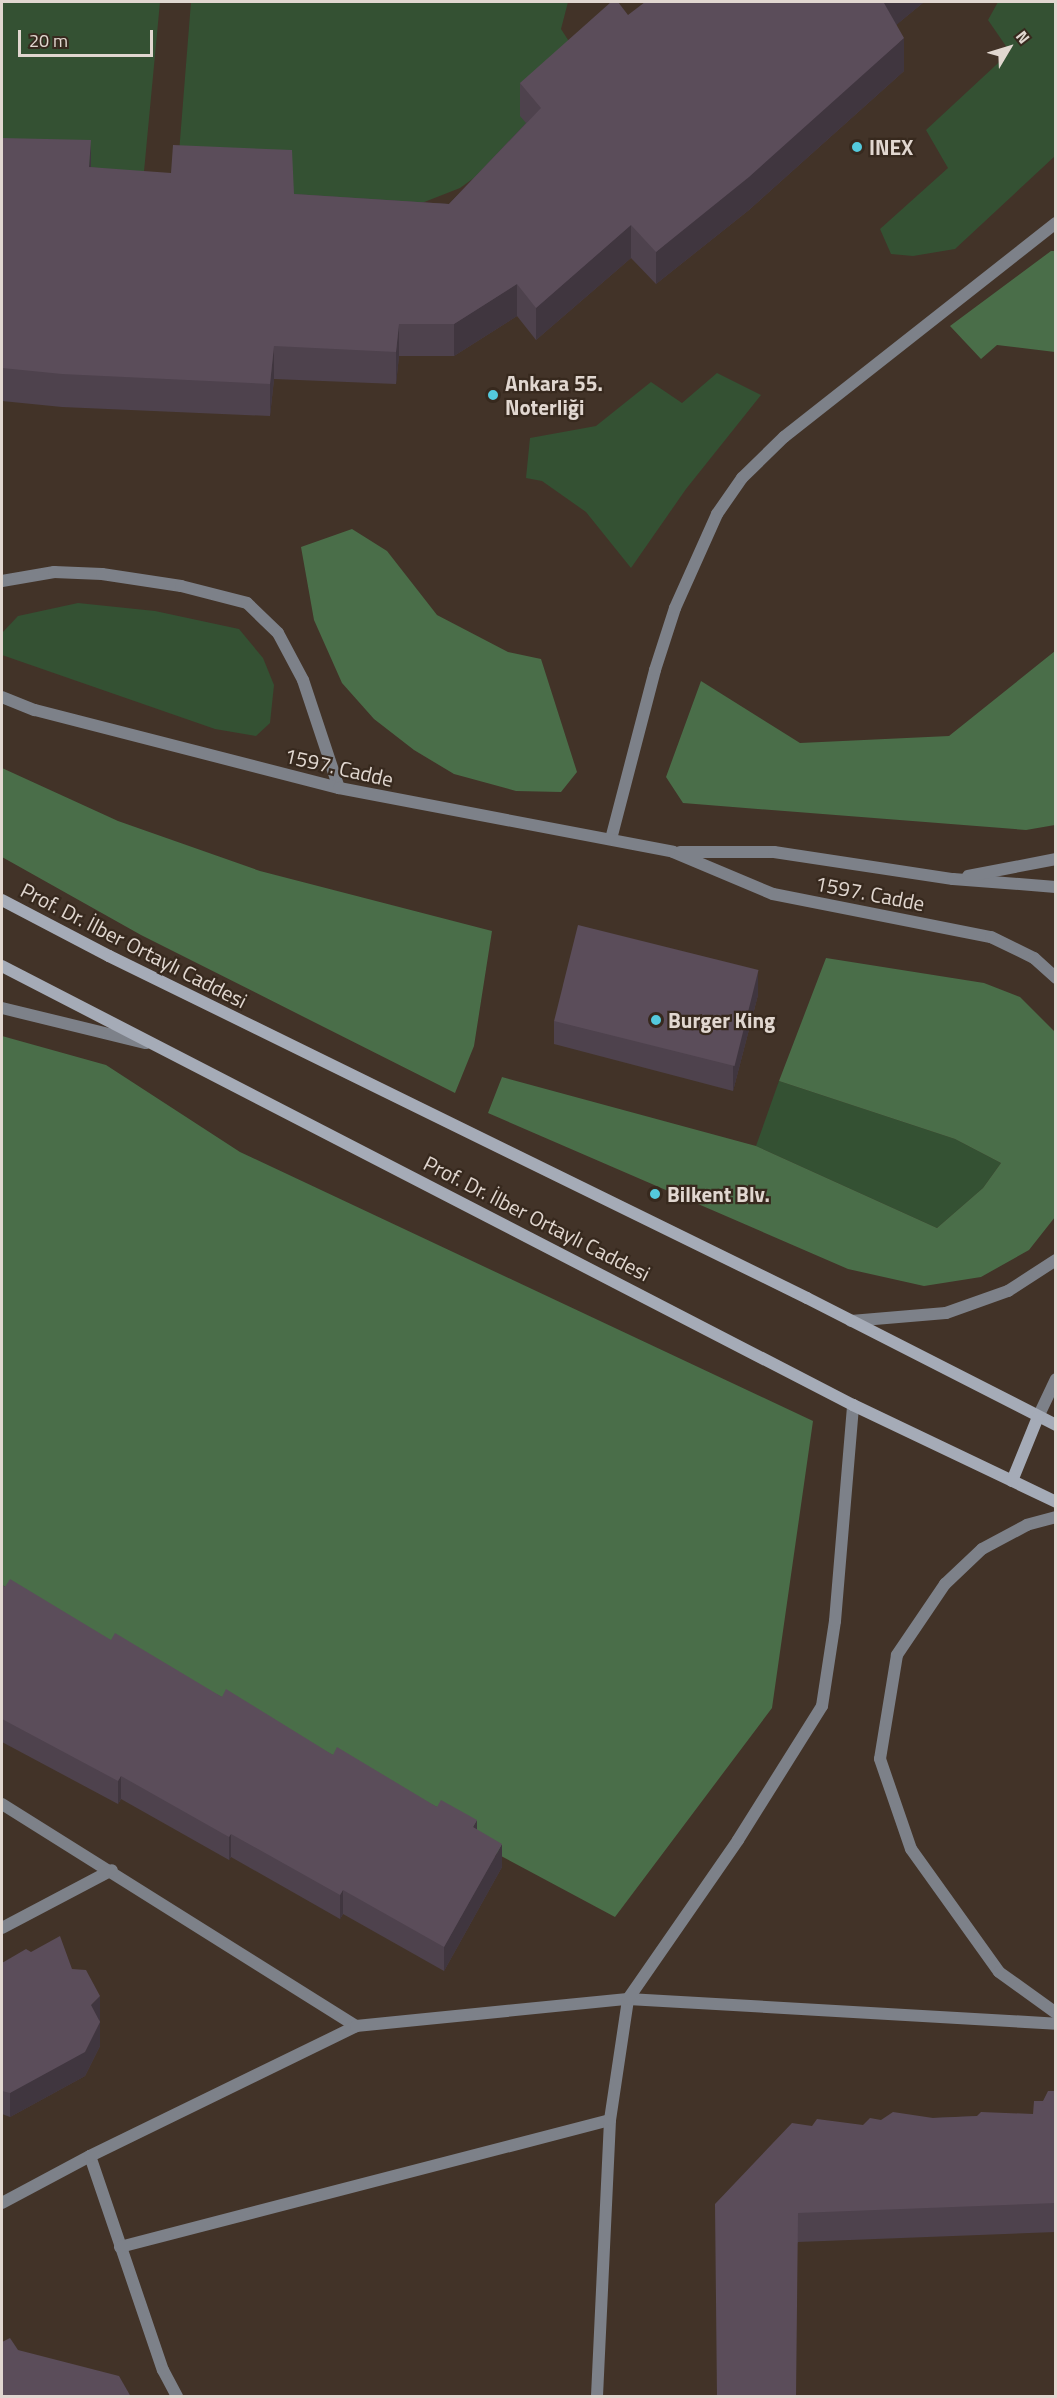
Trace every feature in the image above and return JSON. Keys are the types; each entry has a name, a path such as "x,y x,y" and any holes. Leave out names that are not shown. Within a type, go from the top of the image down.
{"street":[{"path":"611,839 654,669 675,608 717,514 742,478 784,437 1056,223"},
{"path":"2,581 54,572 102,574 181,586 247,603 278,633 303,680 339,789"},
{"name":"1597. Cadde","path":"2,697 35,710 339,789 673,852 773,894 991,937 1034,958 1056,978"},
{"name":"1597. Cadde","path":"673,852 774,852 953,879 1056,887"},
{"name":"1597. Cadde","path":"953,879 1056,859"},
{"name":"Prof. Dr. İlber Ortaylı Caddesi","path":"2,900 1056,1425"},
{"name":"Prof. Dr. İlber Ortaylı Caddesi","path":"2,966 169,1049 853,1405 1056,1502"},
{"path":"2,1008 169,1049"},
{"path":"851,1321 946,1313 1008,1291 1056,1260"},
{"path":"1012,1481 1056,1379"},
{"path":"597,2397 610,2120 628,1999 738,1840 822,1706 835,1621 853,1405"},
{"path":"1056,1516 1027,1525 982,1549 945,1584 897,1655 880,1759 911,1849 999,1972 1056,2013"},
{"path":"2,1804 112,1870 356,2026"},
{"path":"2,1928 112,1870"},
{"path":"2,2203 90,2156 356,2026 628,1999 1056,2024"},
{"path":"120,2247 610,2120"},
{"path":"90,2156 163,2370 177,2397"}],"green space":[{"path":"2,2 160,2 141,203 2,171"},
{"path":"191,2 568,2 561,29 581,60 554,156 496,162 460,188 409,208 379,213 177,178"},
{"path":"998,2 1055,2 1055,156 955,249 913,256 891,254 880,229 948,168 926,130 1010,52 988,20"},
{"path":"1051,251 1056,251 1055,352 997,345 981,359 950,326"},
{"path":"717,373 761,395 686,489 631,568 586,512 542,481 526,478 530,438 596,426 651,382 682,403"},
{"path":"352,529 387,551 437,615 508,652 541,659 577,772 561,792 516,791 454,774 414,750 374,719 342,683 314,620 301,547"},
{"path":"78,603 155,611 239,629 263,658 274,685 270,723 256,736 215,729 2,655 2,633 18,616"},
{"path":"1055,651 1055,825 1026,830 683,803 666,777 701,681 800,743 949,736"},
{"path":"2,768 118,821 260,871 492,931 474,1046 455,1093 141,935 2,857"},
{"path":"826,958 984,983 1020,997 1055,1032 1055,1217 1029,1250 981,1277 924,1286 848,1269 488,1113 502,1077 756,1146 937,1228 983,1188 1001,1163 955,1139 779,1081"},
{"path":"2,1036 106,1065 240,1152 813,1421 772,1708 615,1917 2,1589"},
{"path":"779,1081 955,1139 1001,1163 983,1188 937,1228 756,1146"}],"building":[{"path":"611,2 618,2 628,15 645,2 885,2 904,38 749,177 656,252 631,225 536,308 517,284 454,324 399,324 396,352 274,346 270,384 62,374 2,368 2,138 91,140 89,167 171,173 173,145 292,150 294,194 449,204 541,108 520,83"},
{"name":"Burger King","path":"578,925 758,970 735,1066 554,1021"},
{"path":"10,1579 111,1640 115,1633 222,1697 226,1689 333,1755 337,1747 437,1807 441,1800 477,1820 473,1827 502,1844 444,1947 343,1890 340,1895 231,1834 229,1837 121,1776 118,1781 2,1719 2,1585 5,1587"},
{"path":"60,1936 72,1969 86,1970 100,1996 91,2005 100,2022 85,2052 10,2093 2,2091 2,1963 26,1949 31,1952"},
{"path":"1048,2091 1056,2091 1056,2203 798,2213 796,2397 717,2397 715,2204 792,2123 812,2126 817,2119 863,2125 870,2118 881,2120 893,2112 933,2118 977,2116 981,2112 1033,2114 1034,2101 1043,2101"},
{"path":"10,2338 18,2350 119,2376 131,2397 2,2397 2,2342"}],"place":[{"name":"INEX","path":"857,147"},
{"name":"Ankara 55. Noterliği","path":"493,395"},
{"name":"Burger King","path":"656,1020"},
{"name":"Bilkent Blv.","path":"655,1194"}]}
